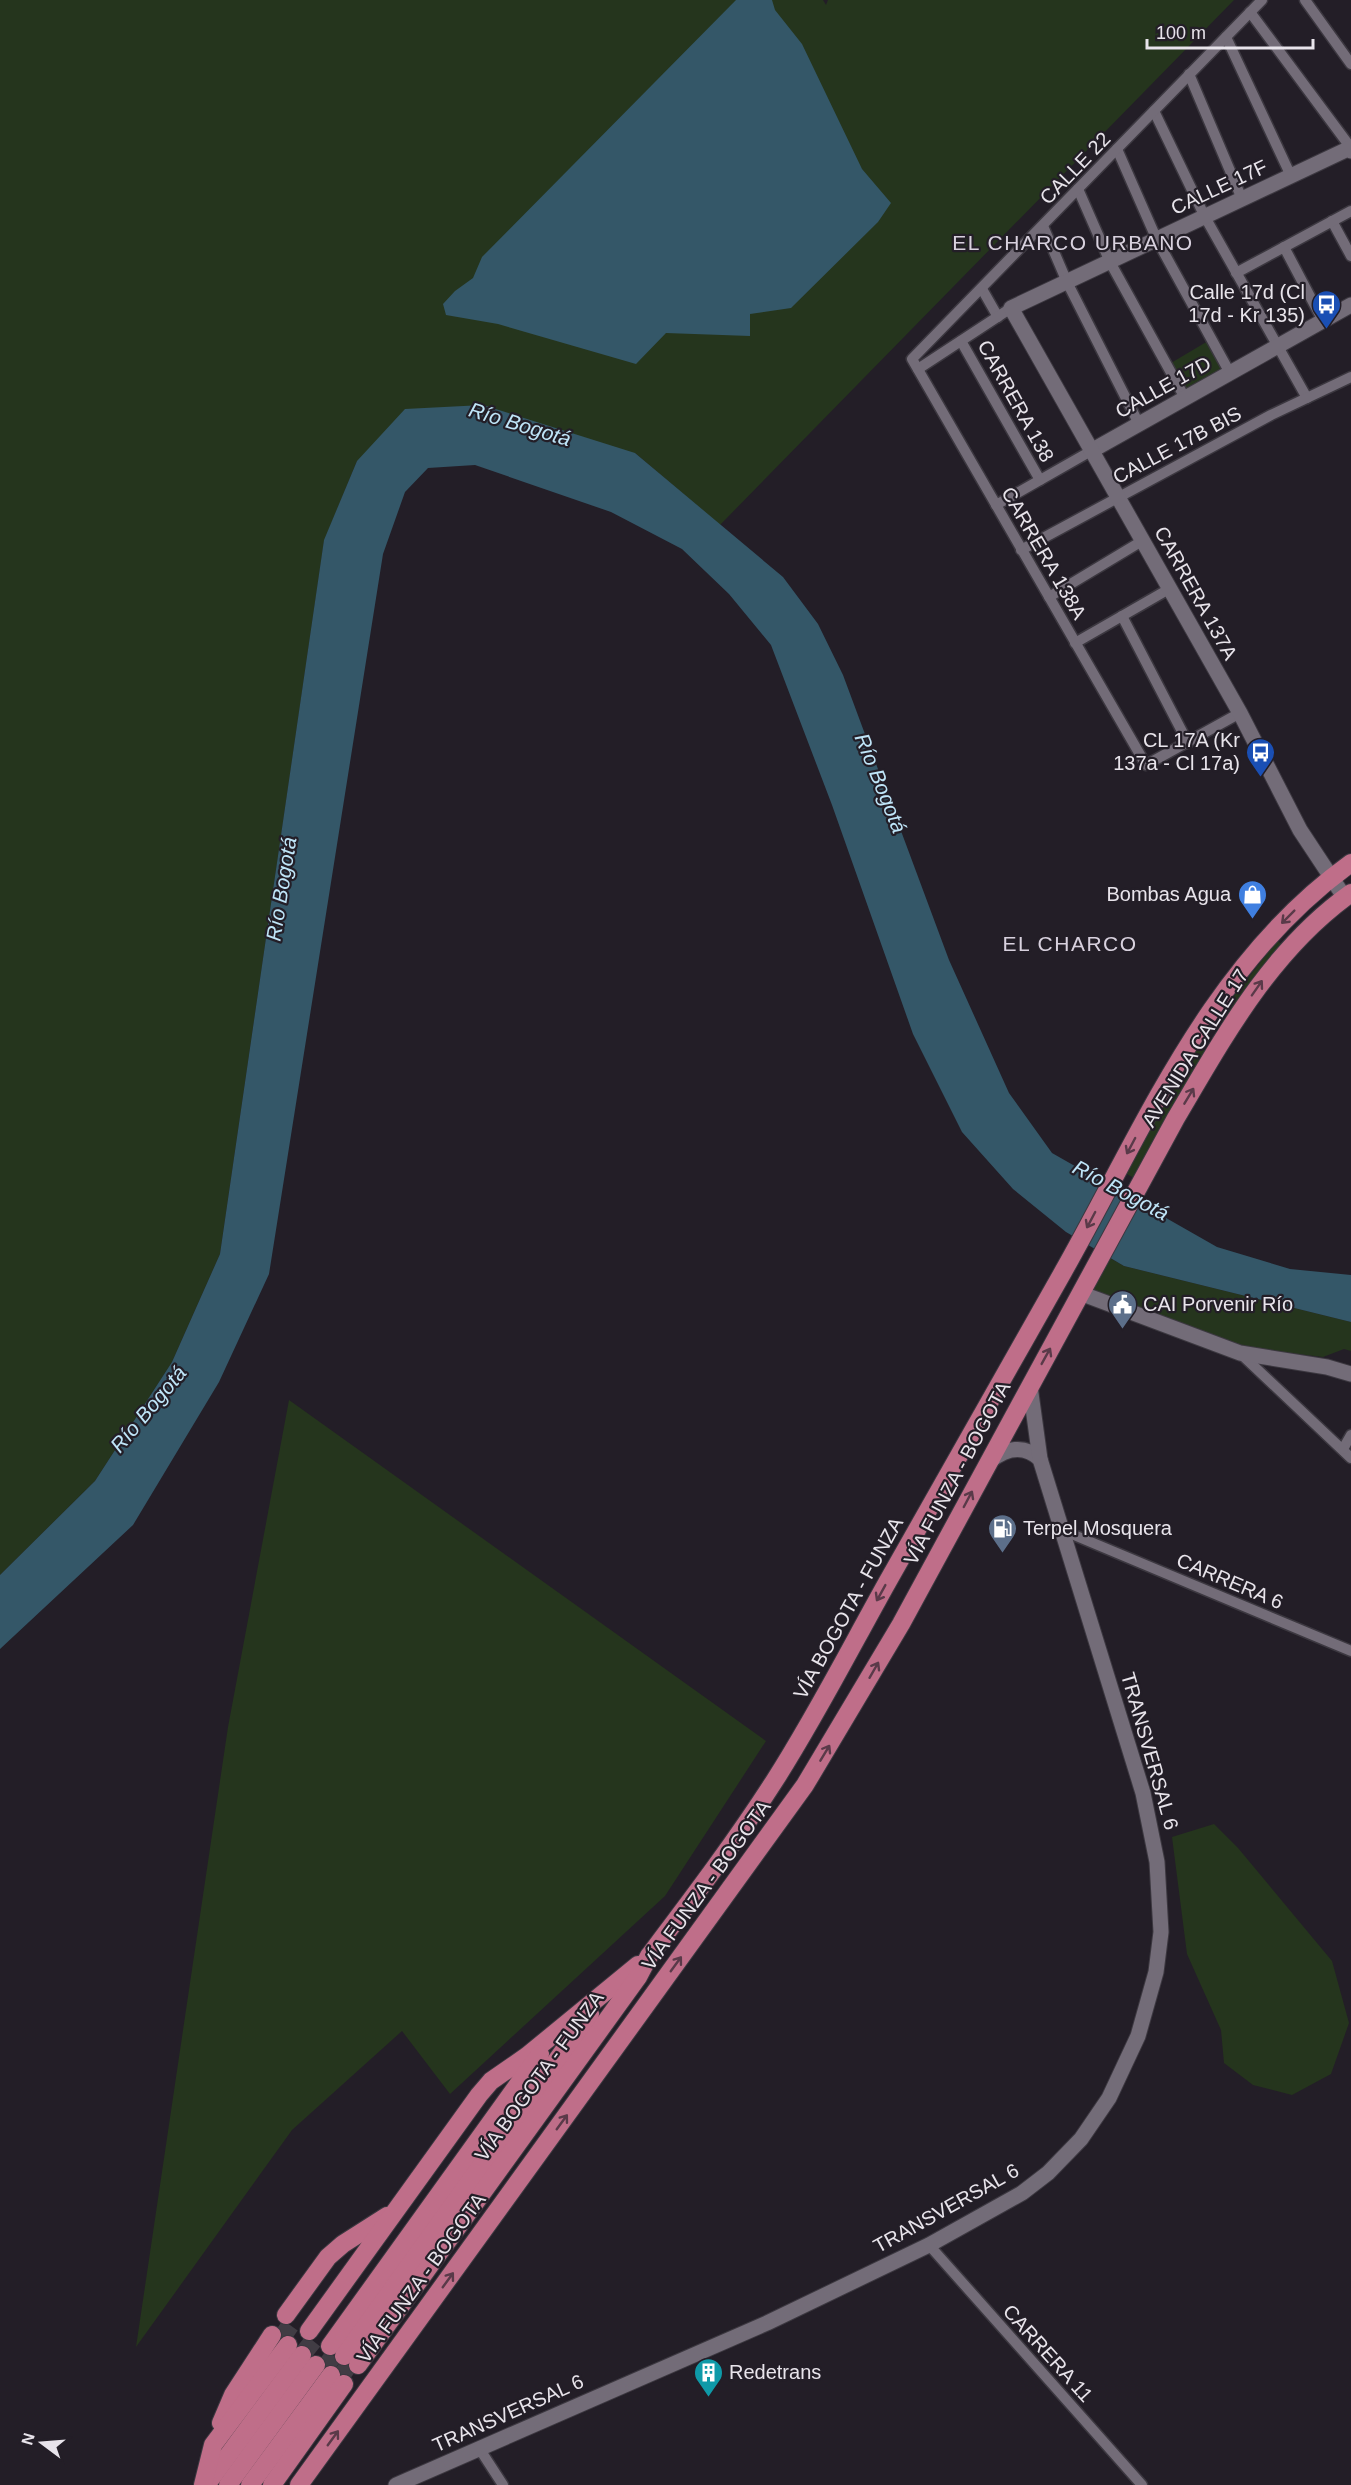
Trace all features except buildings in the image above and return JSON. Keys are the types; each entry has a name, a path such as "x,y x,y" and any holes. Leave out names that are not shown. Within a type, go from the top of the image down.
{"main road":[{"name":"AVENIDA CALLE 17","path":"1065,1268 1179,1059 1234,977 1288,916 1351,863"},
{"name":"AVENIDA CALLE 17","path":"1091,1274 1224,1037 1257,988 1283,954 1318,920 1348,896"},
{"path":"1203,1022 1224,1037"},
{"name":"VÍA BOGOTA - FUNZA","path":"323,2341 638,1977 649,1956 774,1782 1065,1268"},
{"name":"VÍA FUNZA - BOGOTA","path":"299,2485 805,1785 901,1624 1091,1274"},
{"path":"820,1704 845,1720"},
{"name":"VÍA BOGOTA - FUNZA","path":"323,2341 396,2210 479,2095 491,2081 527,2056 649,1956"},
{"name":"VÍA BOGOTA - FUNZA","path":"323,2341 633,1970"},
{"name":"VÍA BOGOTA - FUNZA","path":"323,2341 605,1993"},
{"name":"VÍA BOGOTA - FUNZA","path":"323,2341 575,2018"},
{"name":"VÍA BOGOTA - FUNZA","path":"323,2341 553,2035"},
{"name":"VÍA BOGOTA - FUNZA","path":"323,2341 527,2056"},
{"name":"VÍA BOGOTA - FUNZA","path":"323,2341 505,2073"},
{"name":"VÍA BOGOTA - FUNZA","path":"323,2341 328,2257 343,2244 396,2210"},
{"path":"208,2482 213,2445 223,2418 309,2360"},
{"path":"213,2445 309,2360"},
{"path":"208,2482 309,2360"},
{"path":"228,2485 309,2360"},
{"path":"239,2485 309,2360"},
{"path":"250,2485 309,2360"},
{"path":"261,2485 309,2360"},
{"path":"272,2485 309,2360"}],"street":[{"name":"CALLE 22","path":"912,359 982,290 1262,0"},
{"path":"1305,0 1351,64"},
{"path":"1250,12 1351,149"},
{"path":"1226,37 1291,176"},
{"path":"1190,75 1242,199"},
{"path":"1154,111 1204,217 1307,398"},
{"path":"1118,149 1157,240 1230,373"},
{"name":"CALLE 17F","path":"918,369 1004,313 1351,149"},
{"path":"1078,189 1110,262 1185,398"},
{"path":"1236,273 1351,211"},
{"path":"1332,221 1351,256"},
{"path":"1043,226 1067,282 1139,424"},
{"path":"1284,247 1323,321"},
{"path":"982,290 1004,313"},
{"name":"CALLE 17D","path":"996,505 1351,305"},
{"name":"CARRERA 137A","path":"1004,313 1118,498 1240,713 1300,830 1331,878 1348,896"},
{"name":"CARRERA 138","path":"962,341 1040,480"},
{"name":"CARRERA 138A","path":"912,359 1146,765 1188,743"},
{"name":"CALLE 17B BIS","path":"1021,550 1271,415 1351,377"},
{"path":"1049,597 1142,541"},
{"path":"1075,643 1169,589"},
{"path":"1122,616 1188,743 1240,713"},
{"path":"1080,1293 1240,1353 1327,1367 1351,1374"},
{"path":"1240,1353 1347,1453"},
{"name":"TRANSVERSAL 6","path":"396,2485 767,2323 929,2245 1022,2193 1048,2173 1081,2139 1109,2098 1130,2055 1146,2013 1156,1972 1161,1914 1157,1862 1150,1821 1040,1459 1029,1386"},
{"path":"1347,1453 1351,1435"},
{"path":"988,1463 1010,1449 1027,1450 1040,1459"},
{"name":"CARRERA 6","path":"1062,1530 1351,1651"},
{"name":"CARRERA 11","path":"929,2245 1142,2485"},
{"path":"479,2448 503,2485"}],"green space":[{"path":"0,0 823,0 826,5 828,0 1234,0 720,525 635,453 357,461 324,541 220,1254 172,1362 95,1481 0,1575"},
{"path":"1208,341 1225,372 1188,393 1171,363"},
{"path":"1277,941 1282,944 1243,991 1224,1023 1217,1018"},
{"path":"1197,1045 1205,1051 1134,1178 1125,1173"},
{"path":"1108,1257 1124,1266 1351,1322 1351,1351 1344,1349 1323,1357 1239,1347 1090,1291"},
{"path":"289,1400 766,1741 665,1896 450,2094 402,2031 292,2130 136,2347 228,1727"},
{"path":"1214,1824 1238,1848 1332,1961 1349,2023 1331,2074 1292,2095 1253,2085 1224,2063 1221,2030 1187,1954 1172,1837"}],"water":[{"path":"736,0 772,0 775,10 802,44 862,169 891,203 878,222 791,308 750,314 750,336 666,333 636,364 498,324 446,315 443,304 455,291 473,278 482,257"},
{"name":"Río Bogotá","path":"483,405 635,453 783,577 818,624 843,675 949,960 1009,1093 1052,1153 1217,1247 1290,1269 1351,1275 1351,1322 1124,1266 1066,1232 1013,1189 962,1132 913,1034 832,805 771,645 729,594 682,549 611,512 475,465 428,468 405,492 383,554 269,1274 219,1382 133,1525 0,1649 0,1575 95,1481 172,1362 220,1254 324,540 357,461 405,409"}],"tunnel":[{"path":"280,2340 294,2320"},
{"path":"302,2355 317,2336"},
{"path":"323,2370 337,2351"},
{"path":"338,2380 352,2361"}],"place":[{"name":"Calle 17d (Cl 17d - Kr 135)","path":"1326,330"},
{"name":"CL 17A (Kr 137a - Cl 17a)","path":"1261,778"},
{"name":"Bombas Agua","path":"1252,920"},
{"name":"CAI Porvenir Río","path":"1122,1330"},
{"name":"Terpel Mosquera","path":"1002,1554"},
{"name":"Redetrans","path":"708,2398"}],"district":[{"name":"EL CHARCO URBANO","path":"1073,242"},
{"name":"EL CHARCO","path":"1070,943"}]}
